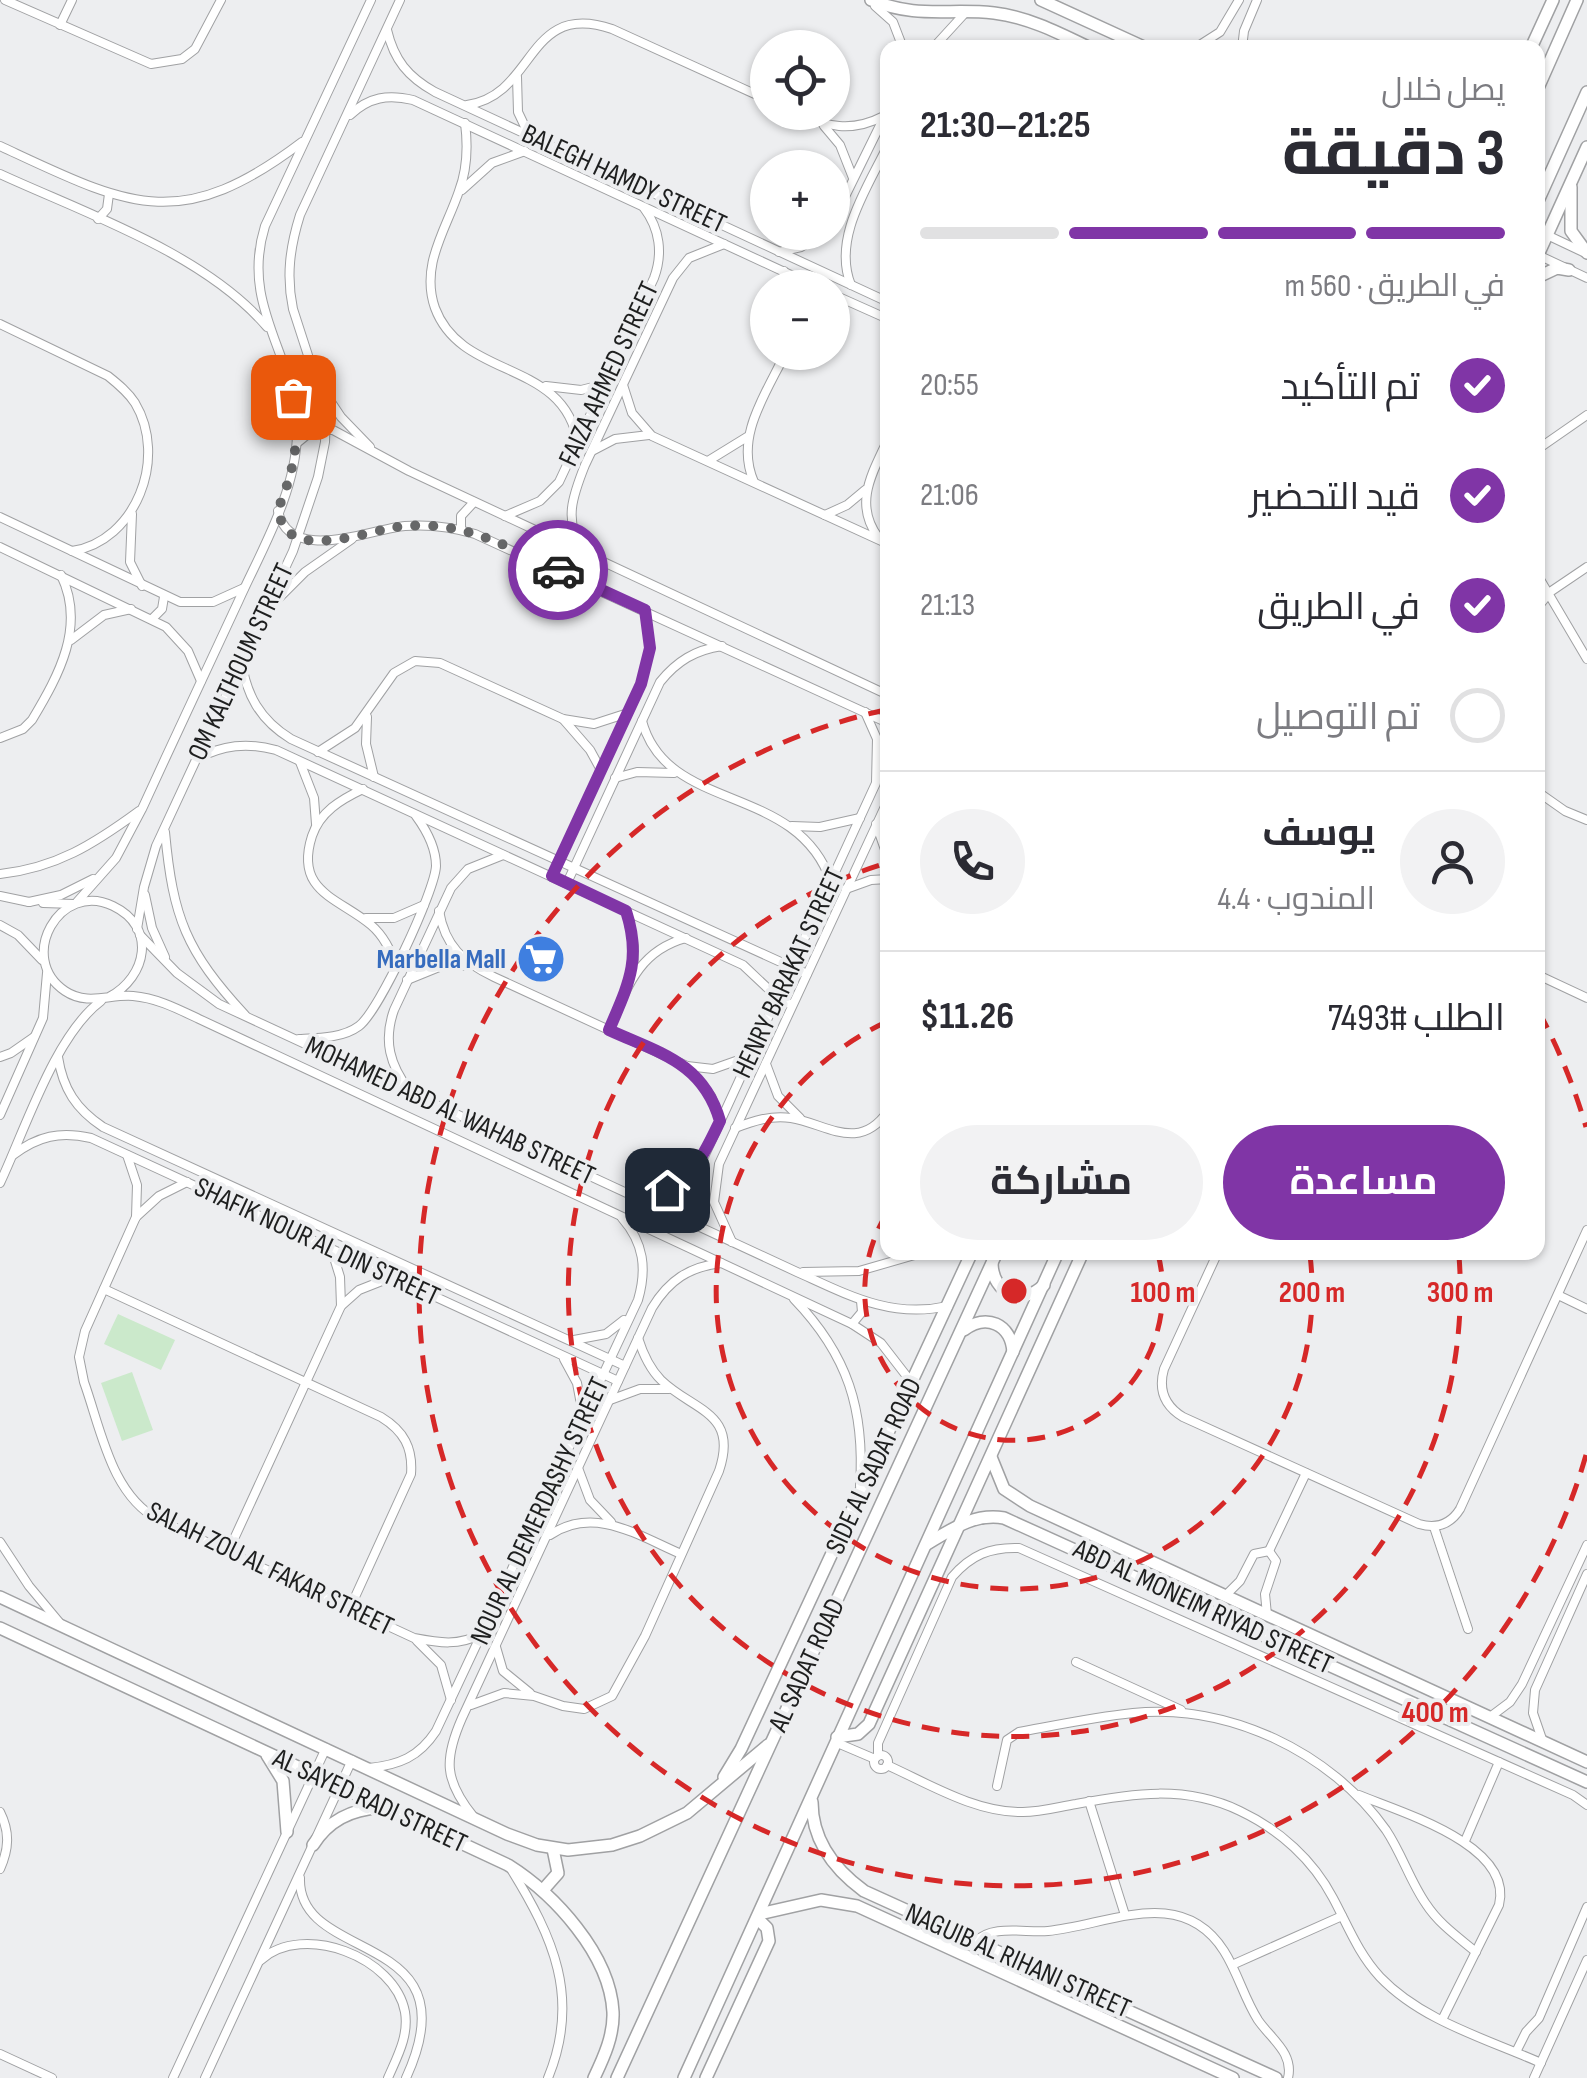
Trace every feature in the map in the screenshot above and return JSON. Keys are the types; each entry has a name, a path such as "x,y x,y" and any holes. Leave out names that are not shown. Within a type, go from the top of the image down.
{"street":[{"path":"6,0 136,60 167,64 194,50 221,0"},
{"path":"60,25 72,0"},
{"name":"OM KALTHOUM STREET","path":"75,904 116,858 142,808 278,511 297,444 296,409 258,283 258,254 265,226 371,0"},
{"name":"OM KALTHOUM STREET","path":"138,932 144,887 165,827 299,537 318,477 326,428 318,379 290,292 290,252 300,215 400,0"},
{"path":"869,0 910,12 990,12 1018,18 1073,40"},
{"path":"869,0 892,22 900,40"},
{"path":"1041,0 1129,40"},
{"path":"1208,40 1220,32 1239,0"},
{"path":"1243,40 1256,0"},
{"path":"1535,40 1553,0"},
{"path":"1545,73 1578,0"},
{"path":"940,40 965,13"},
{"path":"462,105 489,98 517,77 544,34 556,26 585,20 750,92"},
{"path":"1076,40 1086,20"},
{"name":"BALEGH HAMDY STREET","path":"387,29 398,60 408,74 435,92 880,298"},
{"path":"517,77 518,112 530,136"},
{"path":"429,106 428,99 435,92"},
{"path":"1545,185 1587,92"},
{"name":"BALEGH HAMDY STREET","path":"344,122 368,101 383,96 398,96 429,106 782,270"},
{"path":"850,127 880,115"},
{"path":"465,123 466,160 459,193 442,230 431,270 435,306 442,323 466,348 542,385 564,404 576,428 578,444"},
{"path":"850,188 880,125"},
{"path":"827,130 840,145 854,180"},
{"path":"0,146 108,194 157,202 212,194 253,176 305,139"},
{"path":"1587,146 1546,235 1587,253"},
{"path":"459,193 492,163 525,151"},
{"path":"851,284 845,249 858,208 880,168"},
{"path":"0,174 206,272 240,298 270,330"},
{"path":"611,191 618,177"},
{"path":"1571,182 1570,225 1587,253"},
{"path":"98,219 107,208 108,194"},
{"name":"FAIZA AHMED STREET","path":"505,516 529,508 550,493 578,444 657,269 656,228 642,205"},
{"path":"850,207 858,208"},
{"name":"FAIZA AHMED STREET","path":"586,554 570,517 574,492 585,465 673,278 690,258 724,244"},
{"path":"779,252 788,250"},
{"path":"1545,258 1587,278"},
{"path":"1545,274 1557,268 1569,270"},
{"path":"657,269 669,270 673,278"},
{"path":"850,302 880,316"},
{"path":"876,314 880,309"},
{"path":"0,324 108,376 134,403 143,420 147,451 143,483 132,514 130,562 142,586"},
{"path":"754,482 746,460 747,437 778,370"},
{"path":"318,379 341,417 390,462"},
{"path":"542,385 581,390 605,384"},
{"path":"623,385 632,413 652,436"},
{"path":"1545,443 1587,415"},
{"path":"297,444 313,430 326,428 474,502 880,691"},
{"path":"592,450 626,436 652,436 880,540"},
{"path":"708,461 747,437"},
{"path":"825,515 847,505 865,490 880,457"},
{"path":"571,458 578,465 585,465"},
{"path":"865,490 867,517 880,536"},
{"path":"462,530 460,516 474,502"},
{"path":"278,511 284,527 299,537 326,541 419,525 462,530 502,544 880,719"},
{"path":"72,552 105,540 132,514"},
{"path":"0,517 180,602 213,602 244,588"},
{"path":"261,617 305,572 357,537"},
{"path":"3,550 166,627 188,652 201,682"},
{"path":"1545,598 1587,567"},
{"path":"61,576 71,600 71,640"},
{"path":"1545,585 1587,660"},
{"path":"152,618 162,610 164,597"},
{"path":"0,738 32,720 71,640 92,621 131,608"},
{"path":"552,876 647,666 650,648 645,610"},
{"path":"566,883 656,689 669,671 693,654 722,646"},
{"path":"241,659 250,694 266,721 291,739 807,974"},
{"path":"318,752 346,735 367,715 394,673 428,660 563,719 594,724 628,713"},
{"path":"876,689 880,688"},
{"name":"HENRY BARAKAT STREET","path":"638,1199 667,1190 688,1176 704,1156 778,998 876,783 876,739 865,712"},
{"path":"367,715 366,744 374,777"},
{"path":"563,719 602,770"},
{"path":"642,720 656,752 678,773 792,826 820,857 830,882"},
{"path":"196,759 211,751 244,744 276,750 706,947 753,972 778,998 792,1005"},
{"path":"299,760 314,798 316,824 308,853 312,877 326,896 362,918 383,938 396,965"},
{"path":"615,778 637,772 678,773"},
{"path":"316,824 332,807 363,790"},
{"path":"1545,797 1587,820"},
{"path":"0,874 39,868 84,850 142,808"},
{"path":"294,1039 332,1036 359,1026 378,1003 434,879 436,864 430,837 414,813"},
{"name":"HENRY BARAKAT STREET","path":"732,1242 718,1214 714,1189 719,1164 880,816"},
{"path":"792,826 834,826 860,818"},
{"path":"876,824 880,835"},
{"path":"165,827 172,890 184,934 208,973 248,1018"},
{"path":"412,1094 394,1068 388,1039 394,1010 450,888 468,869 504,854"},
{"path":"29,902 76,889 104,871"},
{"path":"846,889 880,879"},
{"path":"144,887 152,928 169,966"},
{"path":"0,896 29,902 104,902 129,917 138,932 140,965 133,978 81,1018 58,1057 0,1183"},
{"path":"0,1115 38,1034 46,1002 43,948 52,922 75,904"},
{"path":"362,918 394,918 424,905"},
{"path":"439,911 446,936 470,966"},
{"path":"626,911 634,946 633,974"},
{"path":"0,925 18,936 64,990 90,1000 107,998"},
{"name":"MOHAMED ABD AL WAHAB STREET","path":"138,932 197,990 248,1018 638,1199 861,1301 904,1311 948,1306"},
{"path":"706,947 712,933"},
{"path":"609,1030 633,974 651,953 686,938"},
{"path":"407,980 444,965 470,966 687,1066 726,1067 750,1056"},
{"path":"1545,978 1587,998"},
{"name":"MOHAMED ABD AL WAHAB STREET","path":"107,998 132,996 174,1008 787,1292 881,1342 912,1383"},
{"path":"0,1057 38,1034"},
{"name":"SHAFIK NOUR AL DIN STREET","path":"58,1057 67,1091 89,1118 625,1366"},
{"path":"765,1063 778,1096 804,1121"},
{"path":"687,1066 712,1096 720,1121"},
{"path":"735,1128 768,1118 804,1121 830,1131 858,1132 880,1119"},
{"name":"SHAFIK NOUR AL DIN STREET","path":"13,1155 26,1145 58,1134 91,1138 618,1381"},
{"name":"SALAH ZOU AL FAKAR STREET","path":"127,1154 138,1185 136,1217 81,1344 80,1370 122,1487 148,1514 414,1638 458,1643 482,1634"},
{"path":"539,1176 548,1157"},
{"name":"SALAH ZOU AL FAKAR STREET","path":"136,1217 158,1196 187,1182"},
{"name":"NOUR AL DEMERDASHY STREET","path":"366,1768 390,1766 417,1754 428,1744 452,1701 634,1309 644,1264 640,1245 619,1214"},
{"path":"296,1232 302,1218"},
{"path":"1214,1260 1164,1369 1162,1393 1170,1407 1184,1418 1419,1524 1434,1526 1450,1521 1460,1510 1587,1230"},
{"path":"228,1552 341,1306 340,1276 330,1248"},
{"path":"797,1272 859,1271 897,1260"},
{"name":"SIDE AL SADAT ROAD","path":"720,1785 741,1749 968,1260"},
{"name":"AL SADAT ROAD","path":"617,2078 993,1260"},
{"path":"994,1260 996,1282 1011,1295 1030,1295 1045,1283"},
{"name":"AL SADAT ROAD","path":"684,2078 1055,1260"},
{"path":"836,1740 858,1734 869,1724 1078,1260"},
{"name":"NOUR AL DEMERDASHY STREET","path":"476,1819 454,1789 450,1776 451,1747 462,1718 661,1292 688,1270 723,1262"},
{"path":"341,1306 369,1284 393,1277"},
{"path":"104,1289 393,1424 403,1434 412,1460 406,1488 350,1608"},
{"path":"787,1292 821,1331 854,1396 862,1440 859,1497"},
{"path":"1558,1295 1587,1309"},
{"path":"852,1324 862,1312 861,1301"},
{"path":"568,1340 606,1334 622,1324 634,1309"},
{"path":"960,1334 976,1322 996,1323 1010,1336 1013,1356"},
{"path":"467,1708 504,1692 584,1709 612,1696 624,1679 719,1471 724,1444 714,1418 705,1408 672,1389 650,1367 638,1338"},
{"path":"561,1355 577,1382 584,1416"},
{"path":"610,1400 640,1389 672,1389"},
{"name":"ABD AL MONEIM RIYAD STREET","path":"990,1457 1004,1489 1030,1506 1587,1762"},
{"path":"578,1468 590,1500 614,1525"},
{"path":"1269,1551 1306,1472"},
{"path":"1022,1525 1030,1506"},
{"name":"ABD AL MONEIM RIYAD STREET","path":"927,1544 969,1520 992,1516 1022,1525 1587,1782"},
{"path":"546,1538 571,1524 586,1521 614,1525 681,1554"},
{"path":"1434,1526 1468,1630"},
{"path":"1490,1717 1510,1702 1522,1684 1587,1544"},
{"path":"0,1545 62,1626"},
{"path":"877,1758 878,1743 952,1577 974,1556 1004,1548 1034,1553 1573,1795 1587,1805"},
{"path":"1225,1596 1240,1581 1254,1554 1269,1551"},
{"path":"1267,1615 1265,1594 1276,1562 1269,1551"},
{"path":"1543,1742 1533,1713 1536,1690 1587,1574"},
{"name":"AL SAYED RADI STREET","path":"0,1597 476,1819 552,1849 582,1849 640,1836 688,1813 773,1741"},
{"name":"AL SAYED RADI STREET","path":"0,1628 508,1865 543,1890 581,1934 609,1992 612,2030 594,2078"},
{"name":"SALAH ZOU AL FAKAR STREET","path":"414,1638 441,1666 452,1701"},
{"path":"496,1645 503,1671 534,1696"},
{"path":"471,1659 486,1667"},
{"path":"1076,1662 1190,1714 1270,1737 1312,1760 1374,1815 1395,1844 1427,1906 1450,1932 1476,1952"},
{"path":"1381,1688 1389,1670"},
{"path":"1134,1713 1143,1693"},
{"path":"447,1711 462,1718"},
{"path":"998,1786 1007,1740 1014,1733 1134,1713 1190,1714"},
{"path":"836,1740 877,1758 886,1758 887,1765 993,1809 1039,1811 1141,1792 1213,1800 1236,1809 1278,1833 1296,1849 1324,1883 1359,1949 1400,1994 1442,2020 1541,2063"},
{"path":"172,2077 326,1748"},
{"path":"265,1752 282,1781 287,1832"},
{"path":"204,2078 352,1760"},
{"path":"1465,1841 1499,1762"},
{"path":"1350,1791 1465,1841 1480,1854 1500,1888 1499,1904 1442,2020"},
{"name":"NAGUIB AL RIHANI STREET","path":"812,1796 818,1839 844,1876 864,1891 1276,2078"},
{"path":"1090,1801 1125,1915"},
{"path":"1374,1815 1380,1804"},
{"path":"312,1845 335,1821 367,1808 384,1808"},
{"path":"0,1812 8,1846 0,1868"},
{"path":"543,1890 558,1872 552,1849"},
{"path":"508,1865 542,1923 559,1973 562,2026 548,2078"},
{"path":"301,1871 305,1900 324,1924 394,1963 413,1987 419,2002 422,2034 406,2078"},
{"path":"857,1906 864,1891"},
{"name":"NAGUIB AL RIHANI STREET","path":"758,1916 821,1900 857,1906 1236,2078"},
{"path":"1516,2052 1538,2018 1587,1907"},
{"path":"975,1942 992,1931 1072,1928 1125,1915 1156,1912 1188,1920 1214,1938 1232,1964 1258,2019 1288,2058 1288,2078"},
{"path":"706,2078 769,1941 767,1928 758,1916"},
{"path":"1232,1964 1342,1916"},
{"path":"256,1968 277,1949 308,1943 353,1956 380,1973 400,1995 406,2022 401,2048 388,2078"},
{"path":"1534,2078 1587,1960"},
{"path":"0,2054 52,2078"},
{"path":"1236,2078 1245,2064"}],"green space":[{"path":"118,1314 175,1340 161,1370 104,1344"},
{"path":"132,1372 153,1430 122,1441 101,1383"}],"way so far":[{"path":"293,397 297,444 278,511 291,533 326,541 398,527 440,526 488,538 558,570"}],"place":[{"name":"Marbella Mall","path":"541,959"}],"route":[{"path":"558,570 645,610 649,629 650,648 641,684 552,876 626,911 633,934 633,974 609,1030 687,1066 712,1096 720,1121 704,1156 688,1176 667,1190"}]}
